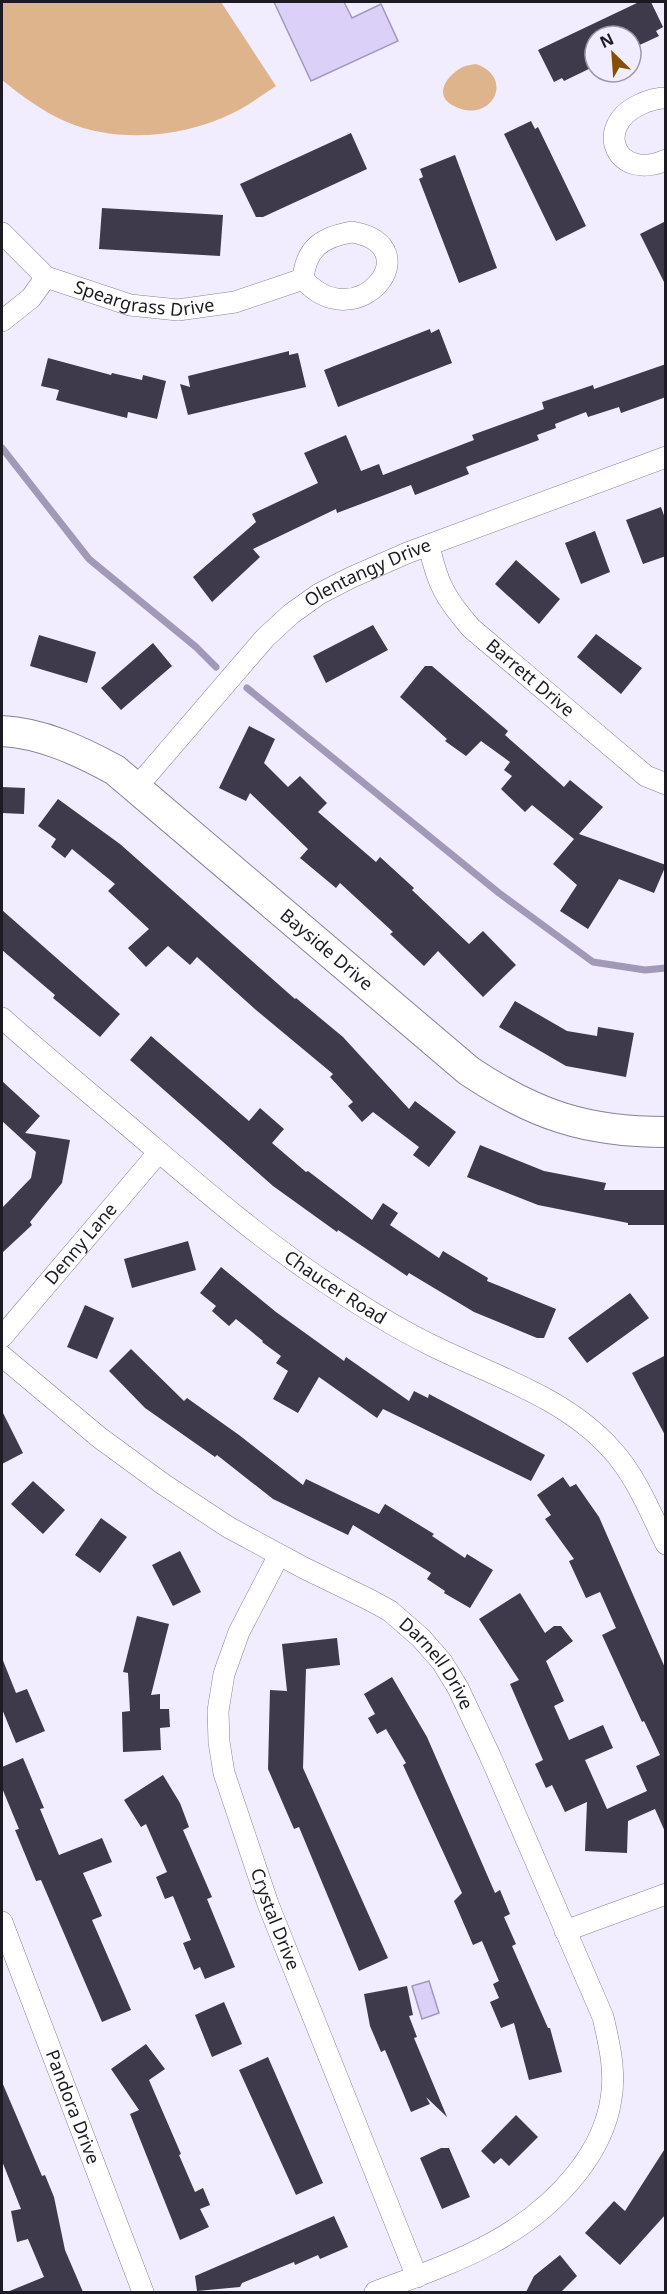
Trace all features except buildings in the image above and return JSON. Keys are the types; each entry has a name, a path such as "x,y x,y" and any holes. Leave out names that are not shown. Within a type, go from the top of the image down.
{"street":[{"path":"666,98 647,102 630,110 618,121 614,133 619,153 627,161 638,166 652,166 666,160"},
{"name":"Speargrass Drive","path":"2,233 46,277 130,305 178,310 235,302 303,279"},
{"path":"2,321 30,298 46,277"},
{"name":"Olentangy Drive","path":"136,788 265,638 291,614 319,594 350,578 429,545 666,457"},
{"name":"Barrett Drive","path":"429,545 434,569 443,592 471,628 646,776 666,784"},
{"name":"Bayside Drive","path":"2,731 50,740 83,753 115,770 469,1071 500,1092 532,1108 596,1128 633,1132 666,1132"},
{"name":"Chaucer Road","path":"2,1018 244,1224 350,1299 432,1346 511,1381 569,1412 591,1429 612,1450 630,1474 666,1544"},
{"name":"Denny Lane","path":"2,1337 159,1152"},
{"name":"Darnell Drive","path":"2,1356 100,1438 163,1484 228,1527 390,1611 422,1638 442,1662 458,1688 491,1758 603,2017 610,2045 611,2098 603,2131 590,2157 563,2191 538,2214 511,2233 465,2257 375,2292"},
{"name":"Crystal Drive","path":"279,1555 239,1632 224,1674 218,1711 219,1742 224,1773 268,1904 417,2277"},
{"path":"565,1931 666,1894"},
{"name":"Pandora Drive","path":"2,1922 143,2292"}],"shaded area":[{"path":"2,2 221,2 276,86 239,110 194,128 151,135 129,135 87,129 50,113 25,98 2,80"},
{"path":"274,2 344,2 352,18 381,4 398,41 311,81"},
{"path":"476,64 488,71 495,79 494,98 478,110 466,110 452,105 444,95 445,84 457,70"},
{"path":"429,1981 439,2013 422,2019 412,1986"}],"waterway":[{"path":"2,448 89,559 196,647 216,667"},
{"path":"247,688 499,893 593,962 645,970 666,968"}]}
